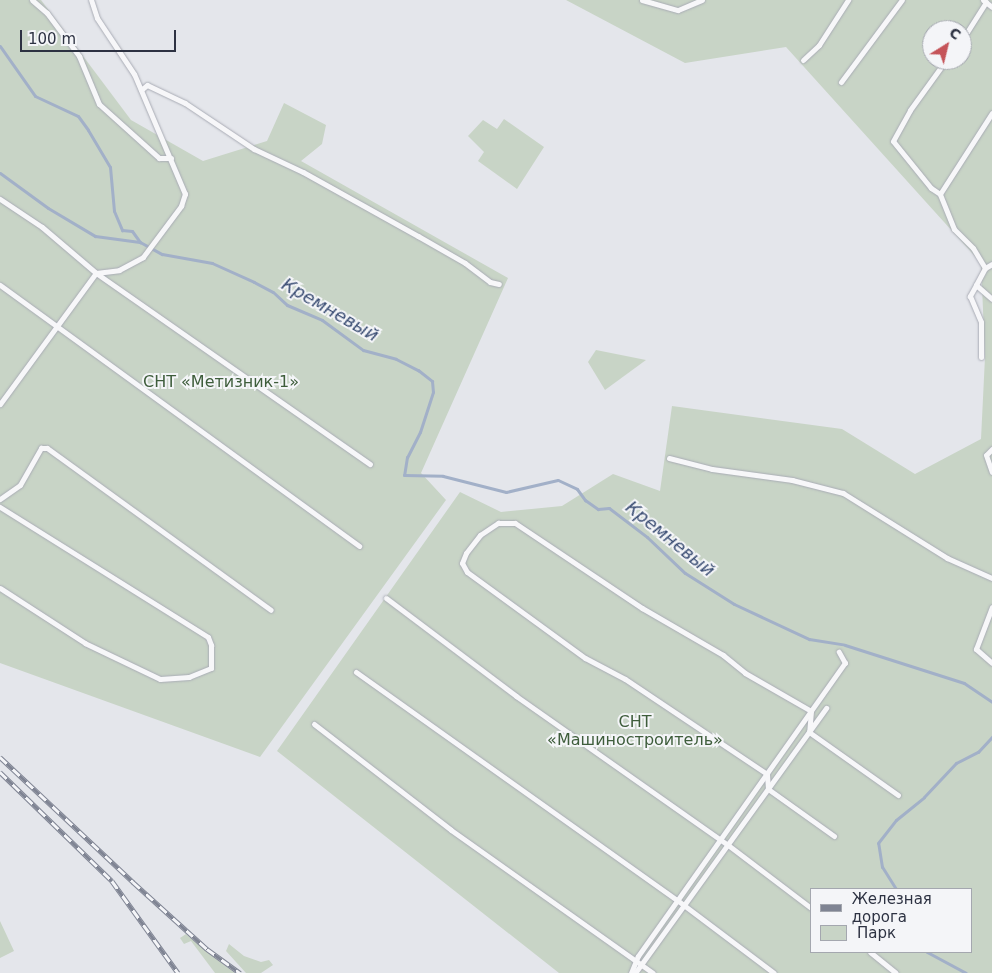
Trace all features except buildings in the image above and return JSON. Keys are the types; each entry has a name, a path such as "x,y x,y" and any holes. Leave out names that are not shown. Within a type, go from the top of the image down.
{"lane":[{"path":"32,0 47,13 79,56 99,104 160,158 171,158"},
{"path":"0,404 96,273 120,270 143,257 182,206 185,194 141,90 97,18 91,0"},
{"path":"642,0 678,10 702,0"},
{"path":"803,60 819,45 848,0"},
{"path":"841,82 902,0"},
{"path":"972,22 984,1 992,7"},
{"path":"939,70 910,110 893,142 931,188 940,194 954,229 972,248 985,268"},
{"path":"141,90 147,85 184,103 254,149 303,172 434,245 490,282 499,284"},
{"path":"940,194 992,113"},
{"path":"0,199 42,227 96,273 370,464"},
{"path":"981,356 981,322 970,296 985,268 992,264"},
{"path":"0,285 360,546"},
{"path":"976,285 992,299"},
{"path":"0,500 20,485 41,448 47,448 271,610"},
{"path":"992,449 986,455 992,472"},
{"path":"669,458 712,469 792,480 843,493 947,558 992,578"},
{"path":"0,507 208,638 211,645 211,668 189,678 160,679 85,643 0,588"},
{"path":"767,774 625,679 585,658 467,572 462,564 466,553 480,535 498,523 515,523 642,608 723,654 745,674 811,711"},
{"path":"386,598 516,696 722,840 810,907"},
{"path":"992,607 976,649 992,662"},
{"path":"631,973 636,959 722,840 845,663 839,652"},
{"path":"356,672 677,900 774,973"},
{"path":"635,973 826,708"},
{"path":"808,732 811,711"},
{"path":"314,724 451,830 654,973"},
{"path":"808,732 898,795"},
{"path":"767,774 768,789"},
{"path":"768,789 834,836"},
{"path":"871,953 896,973"}],"green space":[{"name":"СНТ «Метизник-1»","path":"0,0 41,0 131,120 203,161 267,141 284,103 326,125 322,144 301,161 508,278 421,473 446,500 260,757 0,663"},
{"name":"СНТ «Машиностроитель»","path":"566,0 992,0 992,973 559,973 277,751 460,492 501,512 562,506 613,474 660,491 672,406 842,429 915,474 981,439 985,357 981,263 786,47 685,63"},
{"path":"504,119 544,147 517,189 478,161 484,152 468,136 483,120 497,129"},
{"path":"596,350 646,360 605,390 588,362"},
{"path":"0,921 14,951 0,958"},
{"path":"186,934 235,973 215,973 191,941 184,944 180,938"},
{"path":"229,944 244,956 261,962 269,960 273,965 261,973 246,973 226,951"}],"waterway":[{"name":"Кремневый","path":"0,46 35,96 78,116 88,130 110,167 114,211 122,230 132,231 140,242 162,254 212,263 254,282 273,292 287,305 322,320 363,350 396,359 418,370 432,381 433,392 420,432 407,457 404,475 443,476 506,492 558,480 577,489 585,500 598,509 609,508 647,537 685,573 734,604 809,639 845,645 964,683 992,702"},
{"path":"0,173 48,208 95,236 140,242"},
{"name":"Кремневый","path":"895,888 882,867 878,843 896,820 924,797 956,763 978,752 992,737"},
{"name":"Кремневый","path":"929,953 966,973"}],"railway":[{"path":"0,757 207,949 240,973"},
{"path":"0,772 112,881 178,973"}]}
